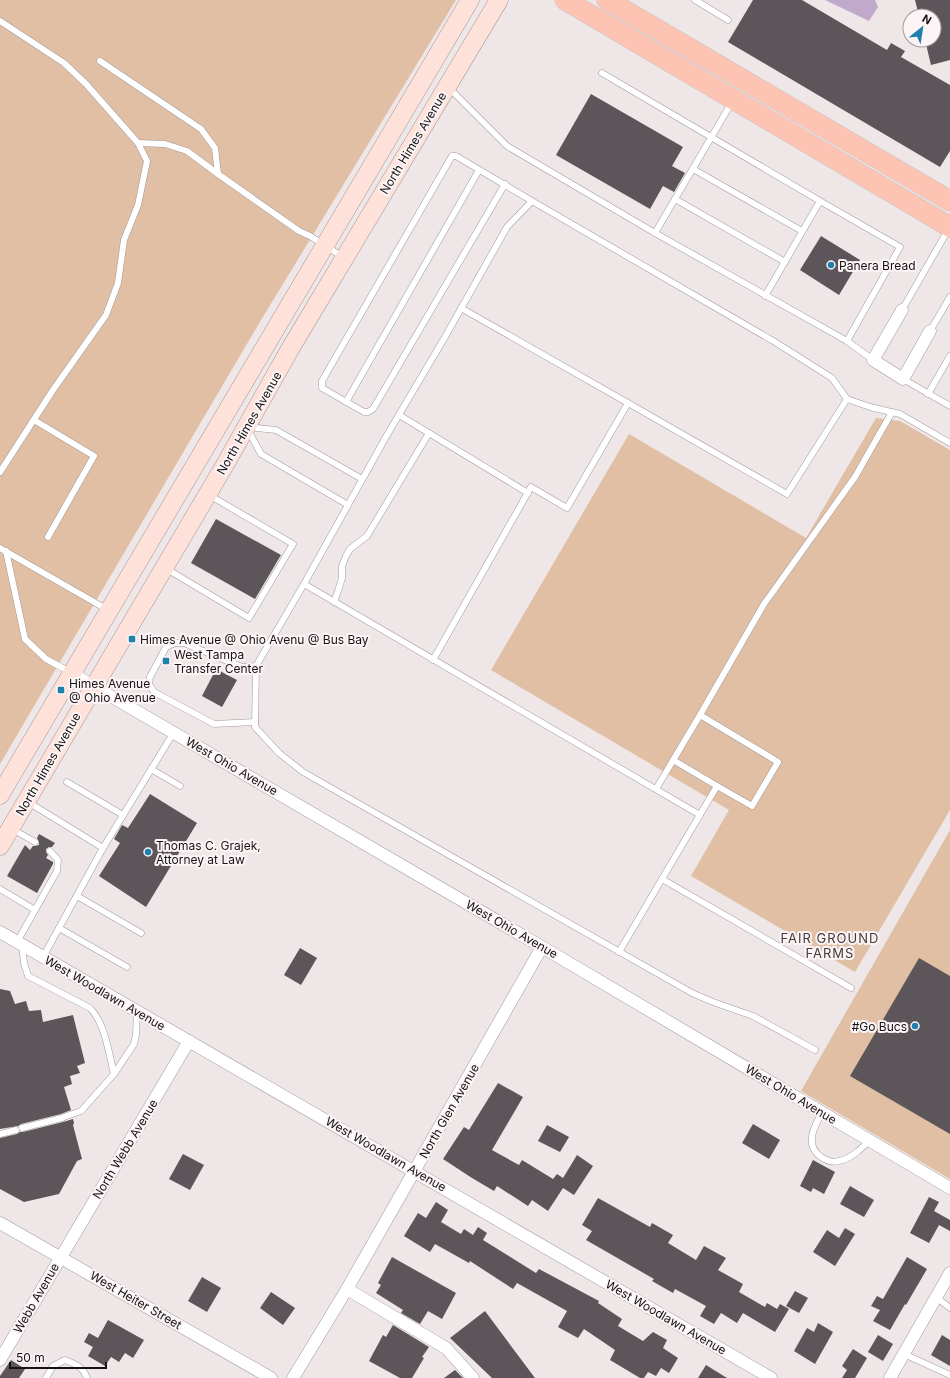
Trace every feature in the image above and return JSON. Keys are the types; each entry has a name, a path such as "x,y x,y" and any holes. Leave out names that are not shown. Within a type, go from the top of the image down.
{"main road":[{"path":"565,0 950,226"},
{"path":"608,0 945,195"}],"street":[{"name":"North Himes Avenue","path":"0,795 470,0"},
{"name":"North Himes Avenue","path":"0,846 498,0"},
{"path":"902,310 873,360 903,379 930,331"},
{"path":"225,416 246,427"},
{"name":"West Ohio Avenue","path":"71,673 542,946 950,1188"},
{"name":"West Woodlawn Avenue","path":"0,932 414,1170 771,1378"},
{"name":"North Glen Avenue","path":"293,1378 347,1289 542,946"},
{"name":"North Webb Avenue","path":"60,1258 189,1041"},
{"name":"West Heiter Street","path":"0,1223 271,1378"},
{"name":"Webb Avenue","path":"0,1360 60,1258"},
{"path":"890,1378 950,1273"},
{"path":"347,1289 446,1348 473,1378"}],"lane":[{"path":"695,0 728,20"},
{"path":"0,21 64,62 91,89 138,142 147,161 138,205 124,240 118,283 106,315 53,390 0,472"},
{"path":"100,61 201,129 215,148 218,174"},
{"path":"602,73 900,247 847,341"},
{"path":"447,86 507,146 655,233 847,341 873,360"},
{"path":"655,233 734,99"},
{"path":"138,142 165,144 187,151 299,231 345,258"},
{"path":"505,184 373,409 368,412 364,412 322,388 322,381 452,156 456,156 505,184 532,201 775,342 832,378 847,398 870,407 900,414 950,443"},
{"path":"693,169 802,232"},
{"path":"346,402 479,170"},
{"path":"675,199 785,262"},
{"path":"532,201 507,226 256,666 255,727 279,753 303,772 619,952 696,994 713,1002 753,1016 815,1050"},
{"path":"765,296 820,201"},
{"path":"902,310 950,226"},
{"path":"930,331 950,298"},
{"path":"461,308 787,494 847,398"},
{"path":"928,394 950,356"},
{"path":"903,379 950,406"},
{"path":"433,660 531,488 567,508 628,402"},
{"path":"656,789 764,604 855,477 892,412"},
{"path":"399,415 528,493"},
{"path":"34,420 94,456 48,537"},
{"path":"246,427 276,430 362,479"},
{"path":"246,427 260,454 348,505"},
{"path":"334,602 342,578 342,566 346,556 350,549 367,536 429,433"},
{"path":"164,568 249,618 293,544 208,494"},
{"path":"0,548 108,610"},
{"path":"6,551 26,639 46,659 71,673"},
{"path":"304,584 700,815"},
{"path":"255,722 214,724 154,692 149,684 150,677 166,648 175,644 184,643 242,668 256,666"},
{"path":"673,760 752,806 778,762 700,716"},
{"path":"43,957 103,848 174,732"},
{"path":"151,770 180,786"},
{"path":"67,782 124,815"},
{"path":"619,952 717,786"},
{"path":"26,801 103,848"},
{"path":"11,828 35,842"},
{"path":"50,851 58,860 57,871 35,910 20,943 24,963 28,976 90,1008 95,1013 100,1023 114,1074"},
{"path":"662,879 850,988"},
{"path":"0,888 35,910"},
{"path":"77,896 141,933"},
{"path":"59,928 127,967"},
{"path":"0,1134 81,1111 114,1074 134,1044 137,1012"},
{"path":"822,1112 816,1124 811,1142 816,1153 828,1162 840,1161 857,1152 870,1140"},
{"path":"936,1297 950,1308"},
{"path":"904,1354 950,1375"},
{"path":"46,1378 53,1366 65,1360 77,1364 85,1372 87,1378"}],"shaded area":[{"path":"0,0 456,0 261,320 0,764"},
{"path":"825,0 875,0 878,7 869,21"},
{"path":"876,418 900,421 950,450 950,810 855,972 691,876 729,810 491,670 629,434 806,538"},
{"path":"950,830 950,1179 801,1091"}],"building":[{"path":"753,0 802,0 887,50 891,43 905,51 901,57 950,85 950,151 940,167 728,42"},
{"path":"915,0 950,0 950,60 931,65 927,48 942,48 942,8 917,8"},
{"path":"591,94 683,147 672,166 685,173 674,192 663,186 650,209 556,155"},
{"path":"821,236 860,260 839,295 800,270"},
{"path":"216,519 281,555 255,599 191,563"},
{"path":"216,669 237,680 222,707 202,696"},
{"path":"150,794 197,823 146,907 99,876 120,843 114,839 122,825 128,828"},
{"path":"39,834 55,843 52,847 46,849 48,855 46,858 53,862 53,864 37,893 7,876 25,845 30,850 33,846 39,845 37,838"},
{"path":"300,948 317,958 301,985 284,975"},
{"name":"#Go Bucs","path":"919,958 950,976 950,1134 850,1076"},
{"path":"0,989 10,991 15,1004 26,1001 29,1011 41,1010 43,1022 73,1015 85,1063 77,1066 80,1073 70,1076 72,1084 64,1087 71,1110 18,1126 0,1129"},
{"path":"498,1083 523,1097 492,1150 519,1165 522,1160 553,1179 557,1174 563,1178 577,1155 593,1166 574,1195 563,1188 548,1211 532,1200 528,1206 497,1186 494,1191 443,1159 464,1127 469,1130"},
{"path":"73,1119 73,1125 82,1159 77,1161 59,1194 24,1202 0,1189 0,1138"},
{"path":"753,1124 780,1140 769,1159 742,1143"},
{"path":"547,1125 569,1137 560,1152 538,1141"},
{"path":"183,1154 204,1165 190,1190 169,1179"},
{"path":"813,1160 835,1172 824,1194 813,1188 811,1192 800,1186"},
{"path":"850,1186 874,1200 864,1217 840,1204"},
{"path":"929,1197 939,1202 934,1211 950,1220 950,1231 939,1225 929,1243 910,1233"},
{"path":"598,1198 650,1227 652,1223 673,1235 668,1243 696,1260 704,1246 726,1258 718,1270 743,1284 739,1292 765,1307 767,1303 777,1309 780,1304 789,1309 775,1332 743,1313 737,1323 721,1313 714,1324 700,1316 706,1306 675,1289 673,1293 652,1281 654,1279 586,1240 592,1231 582,1225"},
{"path":"436,1202 448,1210 441,1222 461,1234 464,1229 473,1235 478,1227 487,1233 483,1240 536,1273 539,1269 599,1301 598,1303 622,1319 618,1326 643,1341 653,1332 667,1340 663,1348 678,1358 669,1373 661,1368 656,1376 648,1372 644,1378 640,1378 610,1360 615,1350 584,1329 578,1338 558,1327 567,1311 517,1283 513,1289 470,1261 469,1263 435,1244 430,1252 404,1236 418,1213 426,1218"},
{"path":"845,1228 855,1234 835,1266 813,1252 827,1230 839,1238"},
{"path":"392,1257 456,1293 442,1319 428,1311 420,1324 401,1313 403,1310 376,1293 381,1285 378,1283"},
{"path":"907,1257 927,1269 890,1330 873,1321 880,1310 871,1306 877,1296 883,1299"},
{"path":"202,1277 221,1288 207,1312 188,1301"},
{"path":"795,1291 808,1298 799,1313 786,1306"},
{"path":"271,1292 295,1308 283,1325 260,1308"},
{"path":"485,1311 535,1378 492,1378 450,1338"},
{"path":"108,1320 144,1340 133,1358 125,1353 119,1362 111,1357 105,1366 88,1356 93,1347 84,1342 89,1333 98,1338"},
{"path":"818,1323 833,1332 815,1364 794,1351 807,1328 814,1332"},
{"path":"393,1325 429,1347 422,1357 424,1358 412,1378 400,1378 369,1361 383,1335 386,1337"},
{"path":"878,1335 893,1344 883,1361 868,1352"},
{"path":"942,1335 950,1340 950,1366 931,1355"},
{"path":"853,1349 867,1358 855,1378 842,1378 847,1370 842,1366"},
{"path":"11,1360 25,1369 19,1378 0,1378 0,1376"},
{"path":"706,1365 727,1378 698,1378"},
{"path":"455,1370 463,1378 444,1378"}],"place":[{"name":"Panera Bread","path":"831,265"},
{"name":"Himes Avenue @ Ohio Avenu @ Bus Bay","path":"132,639"},
{"name":"West Tampa Transfer Center","path":"166,661"},
{"name":"Himes Avenue @ Ohio Avenue","path":"61,690"},
{"name":"Thomas C. Grajek, Attorney at Law","path":"148,852"},
{"name":"#Go Bucs","path":"915,1026"}],"district":[{"name":"FAIR GROUND FARMS","path":"830,946"}]}
